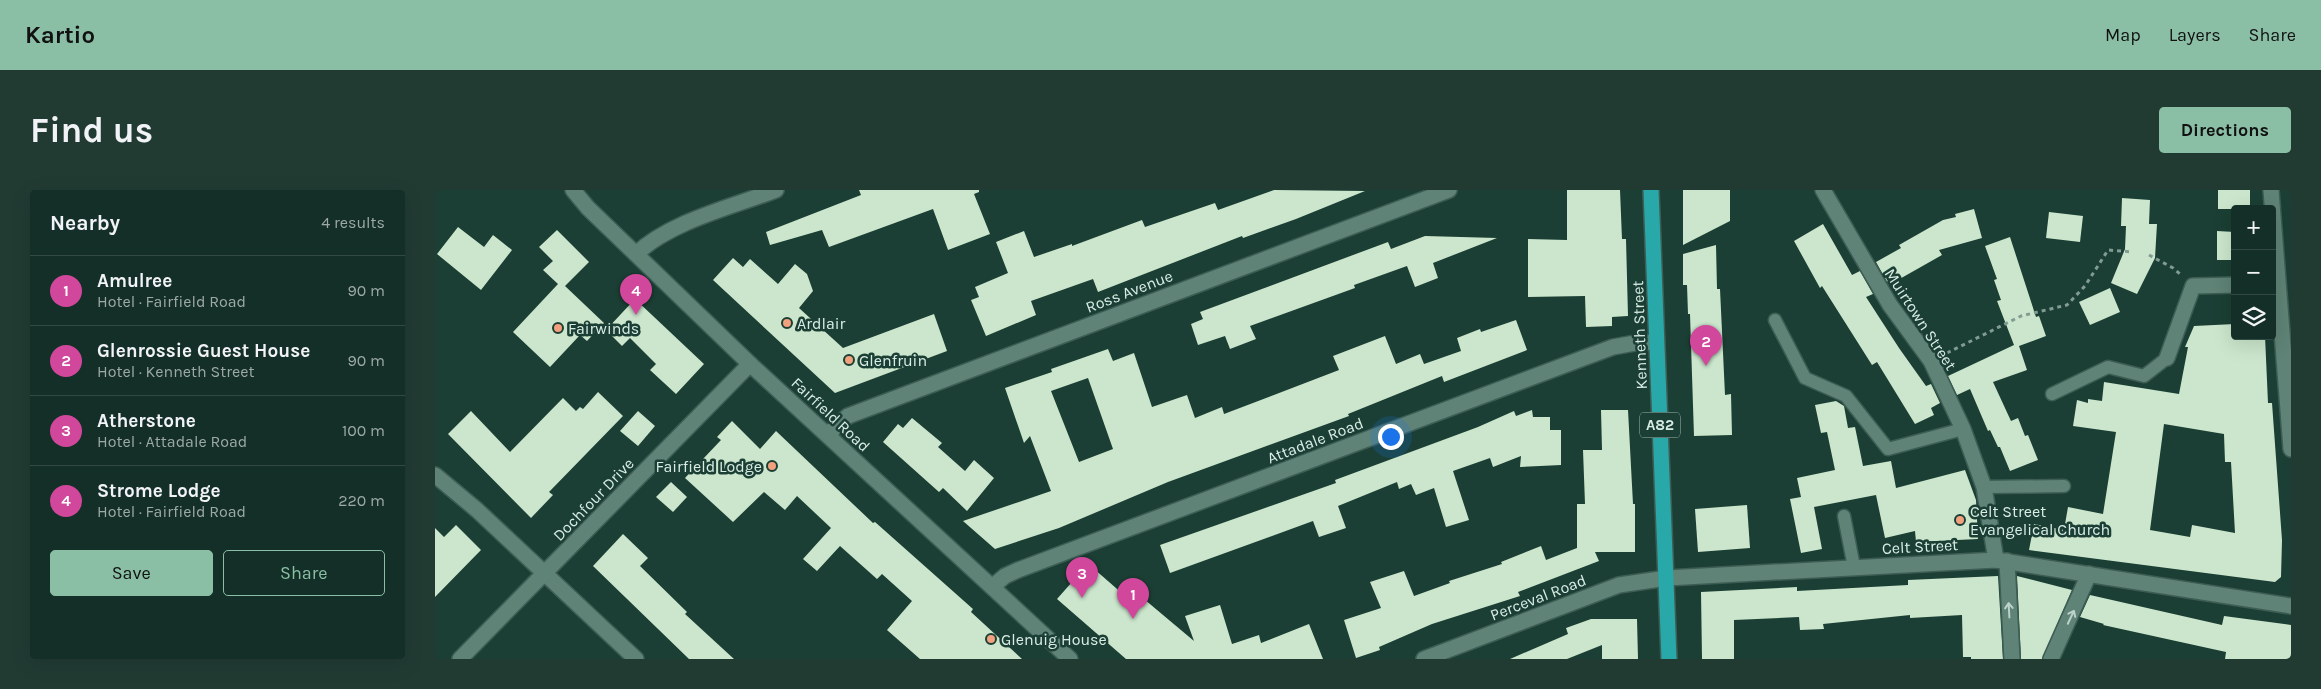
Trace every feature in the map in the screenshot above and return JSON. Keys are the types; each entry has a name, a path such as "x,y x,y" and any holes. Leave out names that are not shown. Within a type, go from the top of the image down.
{"highway":[{"name":"Kenneth Street","path":"1651,190 1669,659"}],"street":[{"name":"Fairfield Road","path":"573,190 588,208 750,364 1070,659"},
{"path":"636,254 651,240 672,229 776,190"},
{"name":"Ross Avenue","path":"828,434 848,416 1449,190"},
{"name":"Muirtown Street","path":"1823,190 1890,305 1931,361 1963,429 1984,487 2002,560 2011,659"},
{"path":"2271,190 2274,250"},
{"path":"2167,358 2193,286 2231,285"},
{"path":"2276,294 2291,449"},
{"name":"Attadale Road","path":"992,586 1005,576 1018,570 1613,347 1657,342"},
{"name":"Dochfour Drive","path":"460,659 750,364"},
{"path":"435,475 477,510 636,659"},
{"name":"Celt Street","path":"1667,578 2002,560 2291,606"},
{"path":"2051,659 2089,574"},
{"name":"Perceval Road","path":"1424,659 1619,585 1667,578"}],"lane":[{"path":"1775,320 1805,378 1846,396 1888,448 1963,429"},
{"path":"2052,394 2108,368 2144,376 2167,358"},
{"path":"1984,487 2064,486"},
{"path":"1844,516 1854,567"}],"path":[{"path":"1931,361 2021,316 2067,305 2085,286 2108,250 2133,252"},
{"path":"2149,255 2173,268 2193,286"}],"building":[{"path":"859,190 979,190 979,192 974,194 990,234 948,250 933,209 829,247 822,230 770,245 766,232 861,195"},
{"path":"1274,190 1365,191 1296,219 1243,238 1242,236 1098,292 1093,279 1031,301 1036,315 986,336 971,300 979,297 975,287 1008,273 996,242 1024,231 1034,257 1072,244 1072,246 1142,220 1145,227 1215,203 1218,210"},
{"path":"1567,190 1620,190 1622,239 1626,239 1628,316 1612,317 1612,326 1586,327 1585,296 1528,297 1528,239 1567,240"},
{"path":"1683,190 1730,190 1730,221 1683,245"},
{"path":"2218,190 2250,190 2250,205 2231,205 2231,209 2218,209"},
{"path":"2122,198 2150,200 2149,224 2157,224 2155,258 2137,294 2111,283 2125,249 2126,226 2121,226"},
{"path":"1974,209 1982,238 1939,250 1942,255 1889,285 1876,262 1901,248 1899,245 1943,220 1956,217 1955,214"},
{"path":"2049,212 2083,216 2080,242 2046,238"},
{"path":"1823,224 1852,275 1860,271 1873,294 1866,297 1899,348 1926,386 1931,384 1940,403 1931,408 1934,415 1915,424 1877,362 1872,365 1822,286 1820,288 1794,241"},
{"path":"458,227 484,247 493,235 512,250 481,290 437,254"},
{"path":"557,230 589,262 565,286 604,323 587,341 580,335 550,367 513,332 558,284 543,270 553,261 539,247"},
{"path":"2217,231 2231,232 2231,260 2217,260"},
{"path":"1425,236 1497,238 1433,263 1438,278 1415,287 1407,266 1354,285 1355,288 1250,326 1256,339 1230,349 1225,336 1198,345 1191,324 1203,319 1200,312 1388,242 1391,249"},
{"path":"2010,237 2036,317 2039,316 2046,336 2019,346 2027,370 1993,382 2011,421 2018,418 2025,436 2028,435 2038,460 2010,471 2000,447 1998,447 1990,430 1988,431 1970,389 1957,395 1948,376 2014,345 1997,301 2001,300 1994,280 1997,279 1985,246"},
{"path":"1716,245 1717,289 1720,289 1725,395 1731,394 1732,435 1694,436 1690,314 1688,314 1687,285 1683,285 1683,254"},
{"path":"733,258 743,267 750,259 778,284 795,264 807,274 813,291 799,308 843,348 934,314 947,351 835,393 713,280"},
{"path":"2110,288 2120,312 2090,325 2079,302"},
{"path":"635,299 704,364 676,394 650,370 656,364 630,338 622,346 606,330"},
{"path":"1516,320 1527,350 1444,382 1442,376 1348,414 1349,416 1168,482 1059,528 995,549 963,521 1051,491 1030,436 1024,443 1005,388 1052,372 1051,369 1108,349 1113,361 1134,353 1152,407 1187,395 1195,418 1222,407 1224,414 1339,370 1333,356 1385,336 1396,364 1420,354 1424,364 1461,351 1457,338 1480,329 1481,332","holes":["1088,378 1113,449 1079,462 1051,391"]},
{"path":"2231,324 2231,340 2265,340 2268,403 2272,403 2282,540 2281,577 2275,582 2029,550 2034,524 2064,530 2068,507 2103,514 2116,432 2073,426 2077,400 2088,403 2088,399 2102,401 2104,382 2179,394 2188,347 2185,347 2194,326","holes":["2164,424 2224,434 2225,462 2231,462 2235,533 2192,525 2190,537 2150,530"]},
{"path":"598,392 623,416 549,492 553,495 531,518 448,434 471,411 510,452 563,398 576,411 580,407 583,409"},
{"path":"1836,401 1844,406 1848,428 1855,427 1863,466 1891,461 1896,488 1965,470 1976,500 1978,539 1916,542 1915,531 1885,538 1876,495 1814,507 1822,549 1801,553 1790,499 1801,497 1797,478 1835,470 1827,432 1821,433 1815,405"},
{"path":"1532,410 1533,417 1550,417 1550,430 1561,430 1561,465 1520,467 1521,456 1493,467 1490,458 1453,471 1469,520 1446,527 1434,488 1416,495 1411,484 1399,489 1397,482 1338,506 1346,528 1319,537 1313,521 1170,573 1160,545 1336,483 1335,480 1478,427 1514,411 1516,416"},
{"path":"1601,410 1628,410 1633,504 1635,504 1635,552 1595,552 1599,561 1518,592 1520,596 1432,624 1379,647 1380,650 1356,658 1344,620 1381,608 1370,582 1404,571 1414,596 1450,583 1449,581 1502,564 1501,562 1541,546 1546,560 1577,548 1577,504 1585,504 1583,450 1602,450"},
{"path":"638,411 655,426 638,446 620,431"},
{"path":"912,418 942,443 938,447 965,471 974,460 994,478 967,511 943,488 939,492 883,442 898,424 903,428"},
{"path":"732,421 760,449 776,431 873,523 875,522 973,609 971,612 1022,659 920,659 887,630 912,601 882,574 877,579 840,546 817,571 803,559 831,528 797,496 785,510 764,492 733,522 685,478 721,440 717,437"},
{"path":"671,482 687,497 673,512 656,497"},
{"path":"1747,505 1750,548 1698,552 1695,509"},
{"path":"456,525 481,550 435,597 435,528 444,537"},
{"path":"623,534 648,558 640,566 687,612 685,614 734,659 689,659 593,566"},
{"path":"1093,568 1132,602 1138,594 1194,641 1185,616 1220,605 1232,644 1259,635 1261,643 1309,624 1323,659 1126,659 1057,599 1080,573 1085,577"},
{"path":"1998,576 2003,659 1971,659 1971,657 1963,657 1962,615 1910,618 1910,615 1823,624 1824,629 1800,630 1799,617 1734,620 1734,659 1702,659 1701,592 1797,587 1797,591 1908,585 1908,580"},
{"path":"2017,576 2072,590 2042,659 2021,659"},
{"path":"2090,595 2222,625 2224,616 2291,625 2291,659 2225,659 2226,652 2103,625 2080,617"},
{"path":"1591,619 1637,619 1638,659 1602,659 1602,645 1567,659 1510,659 1568,634 1566,628"}],"place":[{"name":"Strome Lodge","path":"636,315"},
{"name":"Ardlair","path":"787,323"},
{"name":"Fairwinds","path":"558,328"},
{"name":"Glenfruin","path":"849,360"},
{"name":"Glenrossie Guest House","path":"1706,366"},
{"name":"Fairfield Lodge","path":"772,466"},
{"name":"Celt Street Evangelical Church","path":"1960,520"},
{"name":"Atherstone","path":"1082,598"},
{"name":"Amulree","path":"1133,619"},
{"name":"Glenuig House","path":"991,639"}]}
